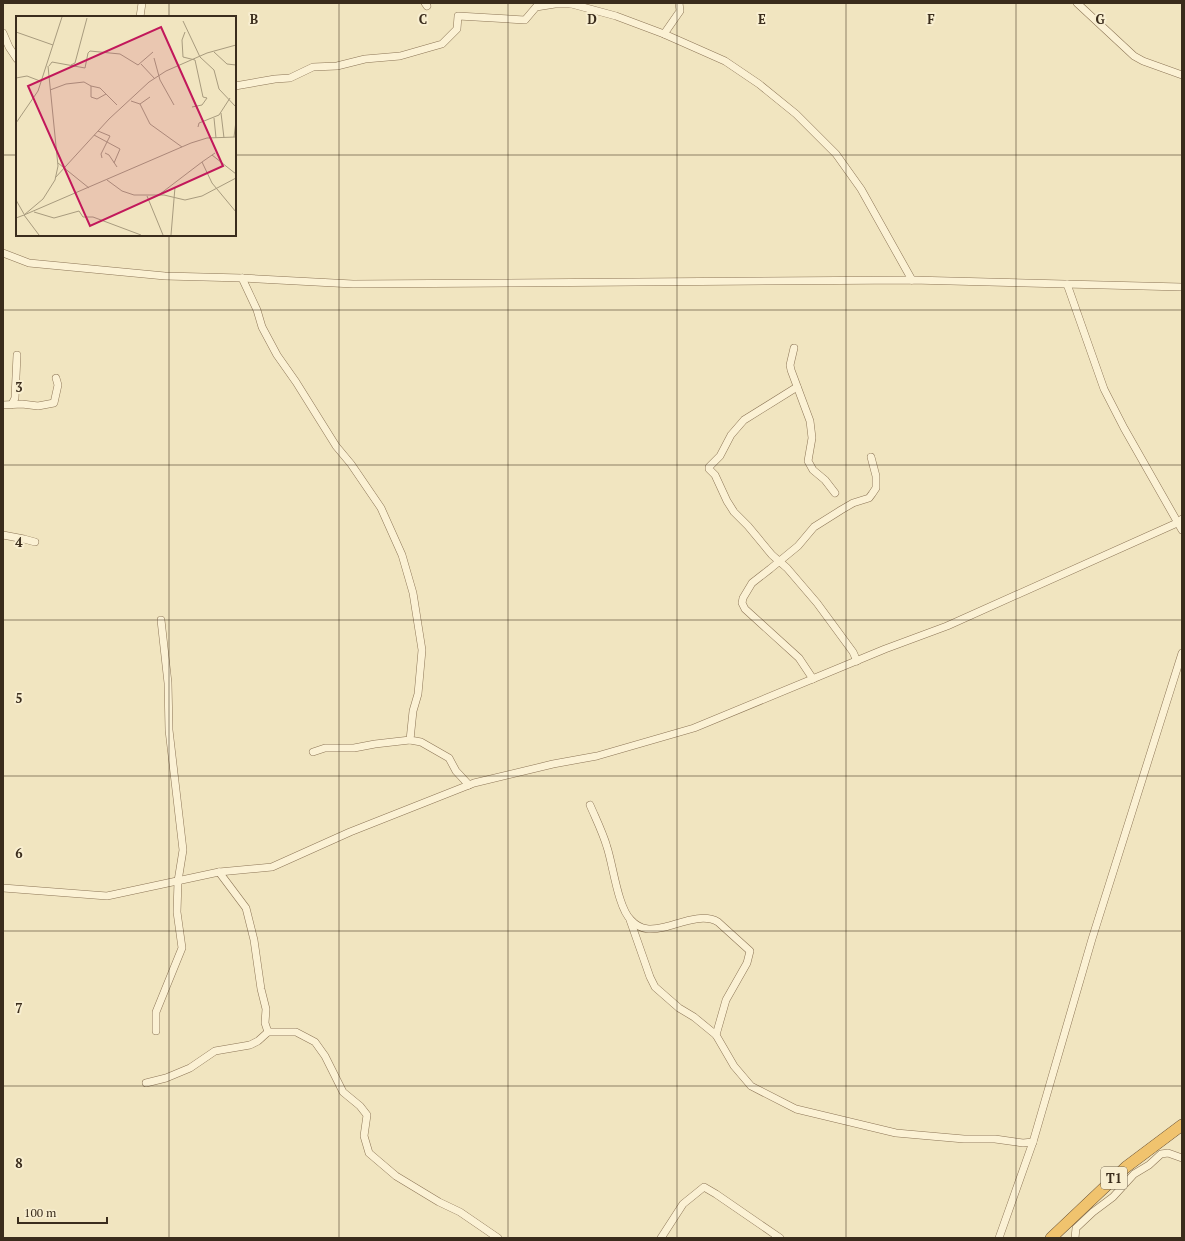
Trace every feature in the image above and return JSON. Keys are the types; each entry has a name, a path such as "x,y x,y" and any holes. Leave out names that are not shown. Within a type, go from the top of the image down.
{"highway":[{"name":"T1","path":"1051,1238 1126,1167 1182,1125"}],"street":[{"path":"140,16 142,3"},
{"path":"664,34 680,11 679,3"},
{"path":"1077,3 1134,56 1143,61 1182,75"},
{"path":"236,86 290,78 313,67 337,66 365,59 400,56 442,44 457,29 458,16 525,20 536,7 555,4 569,4 616,16 664,34 724,61 759,84 796,114 836,154 861,189 912,280"},
{"path":"3,33 9,47 16,58"},
{"path":"3,253 29,263 165,276 242,278 353,284 912,280 1182,287"},
{"path":"242,278 254,304 262,327 277,355 296,382 336,446 351,464 381,508 402,555 413,593 422,650 418,694 413,711 410,740"},
{"path":"1068,284 1104,389 1124,428 1180,521 1182,530"},
{"path":"794,348 790,365 810,421 812,438 808,461 813,470 825,480 835,493"},
{"path":"12,404 15,398 17,355"},
{"path":"3,406 12,404 38,406 54,403 58,385 56,378"},
{"path":"797,387 744,420 731,435 720,456 709,466 709,469 715,475 727,501 734,512 817,603 853,652 857,661"},
{"path":"813,679 799,658 745,609 742,603 742,598 752,582 798,546 814,527 853,503 869,498 876,488 876,476 871,462 871,457"},
{"path":"3,888 107,896 219,872 272,867 350,832 469,785 554,764 597,756 694,728 885,649 947,626 1180,521"},
{"path":"3,535 35,542"},
{"path":"156,1031 156,1012 182,948 177,912 178,881 183,850 169,730 168,683 161,620"},
{"path":"1000,1238 1033,1142 1092,939 1182,653"},
{"path":"313,752 324,748 354,748 410,740 421,742 449,758 456,771 469,785"},
{"path":"590,804 607,847 622,904 630,920 655,987 679,1008 694,1017 716,1035 734,1066 751,1086 796,1109 896,1133 1023,1143 1033,1142"},
{"path":"219,872 246,908 254,940 261,989 266,1009 265,1023 268,1032"},
{"path":"630,920 641,928 654,930 703,918 712,918 750,951 747,963 726,1000 716,1035"},
{"path":"146,1083 166,1078 190,1068 215,1051 250,1045 258,1041 268,1032 296,1032 315,1042 326,1056 343,1092 360,1106 367,1115 364,1136 369,1153 396,1176 439,1202 460,1212 498,1238"},
{"path":"1075,1238 1076,1228 1093,1212 1113,1197 1134,1174 1149,1165 1161,1154 1168,1153 1182,1158"},
{"path":"661,1238 683,1204 704,1187 780,1238"}]}
